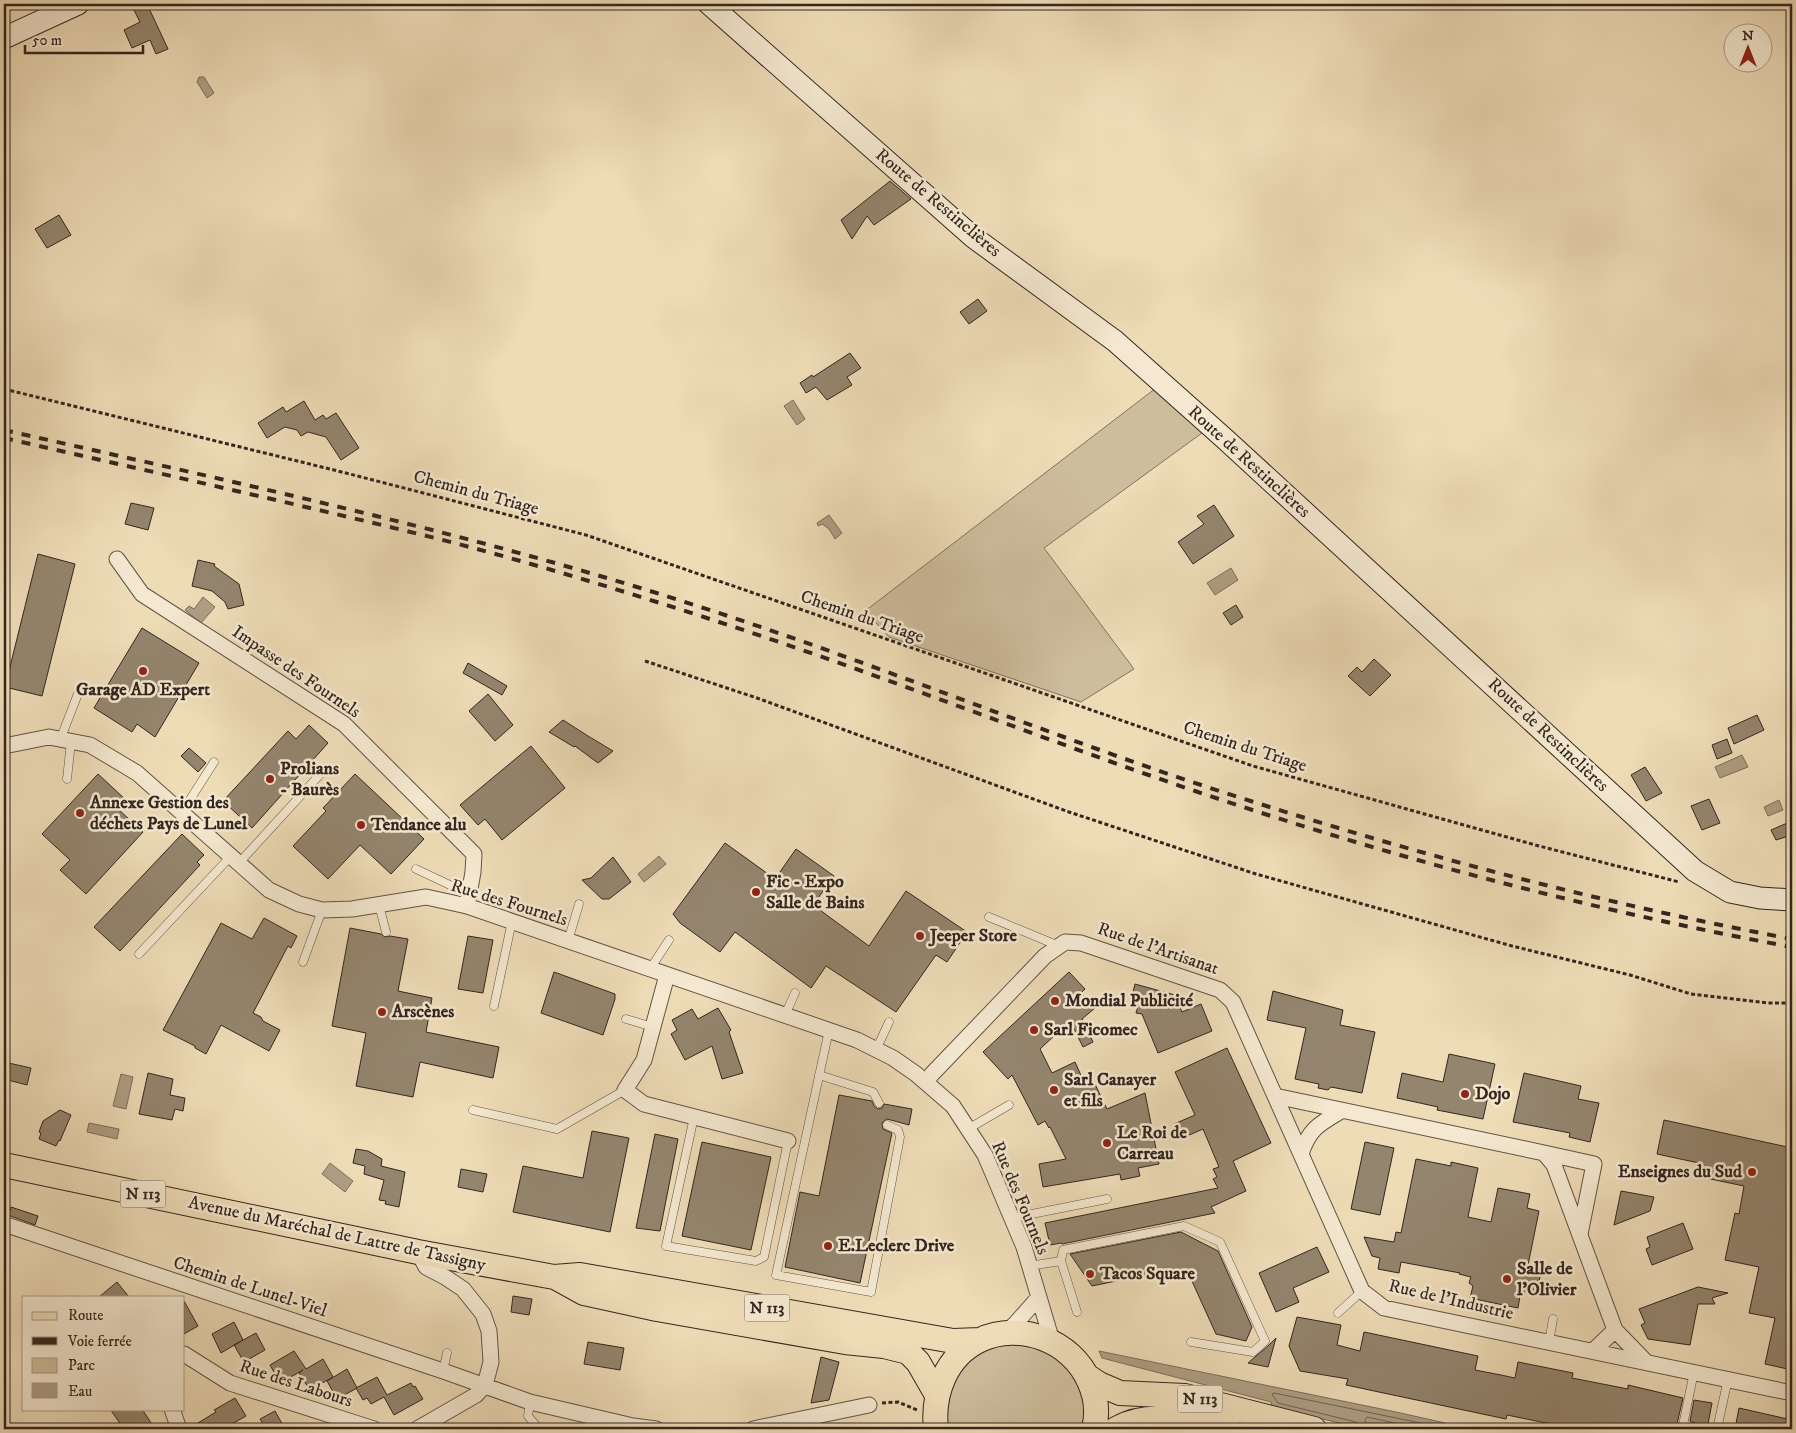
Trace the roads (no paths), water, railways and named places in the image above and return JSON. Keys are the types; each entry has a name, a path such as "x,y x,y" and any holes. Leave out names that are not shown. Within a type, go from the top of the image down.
{"main road":[{"name":"Avenue du Maréchal de Lattre de Tassigny","path":"4,1165 418,1252 554,1276 580,1275 953,1341 980,1340"},
{"name":"Avenue du Maréchal de Lattre de Tassigny","path":"554,1276 584,1293 657,1309 845,1342 884,1346 908,1352 918,1362 937,1394"},
{"path":"936,1429 937,1394 941,1381 957,1358 980,1340 1004,1334 1028,1334 1052,1341 1072,1356 1087,1376 1095,1400 1094,1429"},
{"name":"N 113","path":"1087,1376 1099,1384 1120,1393 1186,1396 1314,1429"},
{"name":"N 113","path":"1116,1429 1134,1421 1149,1418 1173,1419 1229,1429"}],"street":[{"path":"4,38 78,4"},
{"name":"Route de Restinclières","path":"708,4 973,237 1115,341 1225,439 1695,871 1730,892 1760,898 1792,900"},
{"name":"Impasse des Fournels","path":"117,559 142,594 344,724 474,854 468,900"},
{"name":"Rue des Fournels","path":"4,746 49,737 90,745 137,773 269,890 299,904 322,910 352,909 426,897 468,900 512,921 857,1040 893,1058 926,1082 953,1106 985,1155 1024,1247 1052,1341"},
{"name":"Rue de l'Artisanat","path":"1059,946 1065,942 1081,943 1220,990 1233,1002 1275,1096"},
{"path":"926,1082 1045,956 1059,946"},
{"path":"667,975 644,1060 625,1090 644,1104 788,1140"},
{"path":"1275,1096 1594,1164 1580,1234"},
{"name":"Rue de l'Industrie","path":"1275,1096 1362,1291 1384,1308 1792,1393"},
{"path":"1301,1154 1309,1134 1321,1122 1340,1111"},
{"path":"1544,1153 1554,1165 1615,1330 1646,1362"},
{"name":"Chemin de Lunel-Viel","path":"4,1224 444,1371 530,1402 633,1426 656,1429"},
{"path":"417,1429 476,1395 485,1385 491,1362 489,1331 483,1314 463,1289 426,1267 418,1252"},
{"path":"1004,1334 1038,1298"},
{"path":"1593,1351 1615,1330"},
{"name":"Rue des Labours","path":"185,1355 230,1383 374,1429"},
{"path":"753,1429 869,1406"},
{"path":"172,1410 179,1429"}],"lane":[{"path":"67,779 65,741 81,686"},
{"path":"182,812 214,762"},
{"path":"139,954 326,769"},
{"path":"416,869 468,900"},
{"path":"568,941 579,904"},
{"path":"379,905 386,932"},
{"path":"303,962 322,910"},
{"path":"989,916 1059,946"},
{"path":"494,1006 512,921"},
{"path":"650,969 669,940"},
{"path":"786,1015 794,993"},
{"path":"626,1019 653,1027"},
{"path":"876,1050 889,1022"},
{"path":"829,1030 776,1275 872,1292 900,1137 898,1130 887,1125"},
{"path":"818,1075 873,1092 879,1103"},
{"path":"473,1110 557,1129 625,1090"},
{"path":"968,1129 1010,1105"},
{"path":"694,1117 666,1246 756,1261 764,1257 788,1140"},
{"path":"1012,1218 1107,1199"},
{"path":"1077,1312 1061,1261 1063,1250 1184,1226 1220,1242 1266,1341 1253,1352 1191,1342"},
{"path":"1029,1266 1061,1261"},
{"path":"1338,1313 1362,1291"},
{"path":"1549,1342 1553,1319"},
{"path":"444,1371 447,1353"},
{"path":"1691,1427 1683,1425 1694,1372"},
{"path":"1717,1429 1728,1379"},
{"path":"530,1402 528,1416 539,1429"}],"water":[{"path":"199,77 204,77 214,93 207,98 197,82"},
{"path":"793,400 805,419 797,425 784,406"},
{"path":"829,515 842,533 835,539 829,529 822,524 818,526 817,523"},
{"path":"1231,568 1238,580 1215,595 1207,583"},
{"path":"203,597 215,607 201,623 185,610 189,606 194,609"},
{"path":"1742,755 1748,767 1720,778 1715,767"},
{"path":"1779,800 1783,810 1768,816 1764,807"},
{"path":"659,856 666,864 644,882 638,874"},
{"path":"121,1074 133,1077 126,1109 113,1106"},
{"path":"89,1123 119,1129 117,1139 87,1132"},
{"path":"330,1163 353,1181 345,1192 322,1174"},
{"path":"1099,1351 1472,1429 1365,1429 1272,1407 1271,1402 1102,1358"}],"railway":[{"path":"4,430 277,492 549,561 788,636 1144,766 1349,831 1569,891 1792,939"},
{"path":"4,438 371,522 535,565 645,598 779,642 1195,791 1342,838 1416,860 1566,899 1792,947"}],"place":[{"name":"Garage AD Expert","path":"143,671"},
{"name":"Prolians - Baurès","path":"270,779"},
{"name":"Annexe Gestion des déchets Pays de Lunel","path":"80,813"},
{"name":"Tendance alu","path":"361,825"},
{"name":"Fic - Expo Salle de Bains","path":"756,892"},
{"name":"Jeeper Store","path":"920,936"},
{"name":"Mondial Publicité","path":"1055,1001"},
{"name":"Arscènes","path":"382,1012"},
{"name":"Sarl Ficomec","path":"1034,1030"},
{"name":"Sarl Canayer et fils","path":"1054,1090"},
{"name":"Dojo","path":"1465,1094"},
{"name":"Le Roi de Carreau","path":"1107,1143"},
{"name":"Enseignes du Sud","path":"1752,1172"},
{"name":"E.Leclerc Drive","path":"828,1246"},
{"name":"Tacos Square","path":"1090,1274"},
{"name":"Salle de l'Olivier","path":"1507,1279"}]}
